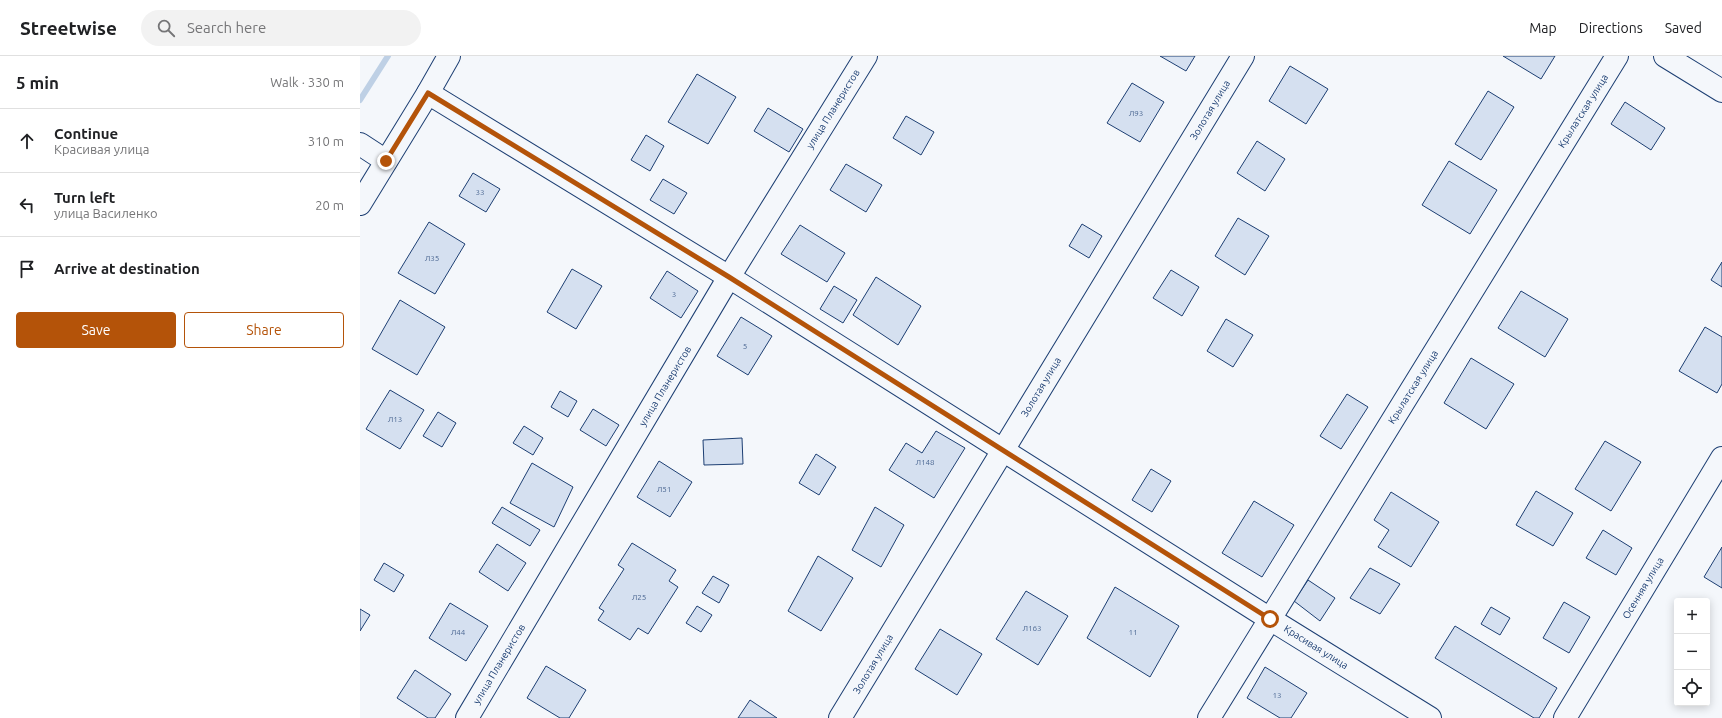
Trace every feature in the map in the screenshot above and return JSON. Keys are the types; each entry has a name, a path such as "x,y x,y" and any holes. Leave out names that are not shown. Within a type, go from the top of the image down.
{"street":[{"path":"360,204 450,56"},
{"name":"улица Планеристов","path":"467,718 729,277 866,56"},
{"name":"Золотая улица","path":"840,718 1242,56"},
{"name":"Крылатская улица","path":"1209,718 1617,56"},
{"path":"1665,56 1722,91"},
{"name":"Красивая улица","path":"428,93 729,277 1270,619 1430,718"},
{"path":"360,144 386,161"},
{"name":"Осенняя улица","path":"1565,718 1722,458"}],"building":[{"path":"1160,56 1195,56 1186,71"},
{"path":"1503,56 1555,56 1541,79"},
{"path":"1290,66 1328,89 1306,124 1269,101"},
{"path":"697,74 736,97 708,144 668,122"},
{"path":"1132,83 1164,102 1140,142 1107,123"},
{"path":"1488,91 1514,107 1481,160 1455,144"},
{"path":"1625,102 1665,128 1651,150 1611,124"},
{"path":"768,108 803,129 789,152 754,131"},
{"path":"906,116 934,132 921,155 893,138"},
{"path":"646,135 664,146 650,171 631,160"},
{"path":"1257,141 1285,159 1265,191 1237,173"},
{"path":"1449,161 1497,190 1470,234 1422,205"},
{"path":"846,164 882,185 866,212 830,190"},
{"path":"473,173 500,189 486,212 459,196"},
{"path":"663,179 687,193 674,214 650,200"},
{"path":"1238,218 1269,236 1245,275 1215,256"},
{"path":"429,222 465,244 435,294 398,273"},
{"path":"1082,224 1102,236 1089,258 1069,246"},
{"path":"800,225 845,253 827,282 781,254"},
{"path":"1722,262 1722,287 1711,280"},
{"path":"572,269 602,286 576,329 547,312"},
{"path":"1171,270 1199,287 1182,316 1153,298"},
{"path":"667,271 698,291 681,318 650,298"},
{"path":"876,277 921,306 898,345 853,315"},
{"path":"834,286 857,300 843,323 820,309"},
{"path":"1521,291 1568,319 1545,357 1498,328"},
{"path":"400,300 445,327 417,375 372,349"},
{"path":"741,317 772,336 748,375 717,356"},
{"path":"1226,319 1253,335 1233,367 1207,351"},
{"path":"1705,327 1722,337 1722,384 1717,393 1679,371"},
{"path":"1471,358 1514,384 1486,429 1444,403"},
{"path":"390,390 424,410 400,449 366,429"},
{"path":"560,391 577,401 568,417 551,407"},
{"path":"1347,394 1368,407 1341,449 1320,436"},
{"path":"593,409 619,425 606,446 580,430"},
{"path":"438,412 456,423 442,447 423,436"},
{"path":"524,426 543,438 533,455 513,443"},
{"path":"936,431 965,448 934,498 889,470 906,443 922,453"},
{"path":"742,438 743,464 704,465 703,440"},
{"path":"1605,441 1641,462 1611,511 1575,489"},
{"path":"816,454 836,467 819,495 799,483"},
{"path":"659,461 692,482 670,517 637,497"},
{"path":"532,463 573,487 554,527 510,503"},
{"path":"1151,469 1171,481 1152,512 1132,500"},
{"path":"1536,491 1573,513 1553,546 1516,525"},
{"path":"1391,492 1439,522 1411,567 1378,547 1389,530 1374,520"},
{"path":"1254,501 1294,525 1262,577 1222,553"},
{"path":"502,507 540,530 530,546 492,523"},
{"path":"875,507 904,525 881,567 852,550"},
{"path":"1603,530 1632,548 1616,575 1586,558"},
{"path":"632,543 676,570 669,581 678,587 648,634 638,628 630,640 598,620 604,611 599,608 624,569 618,565"},
{"path":"497,544 526,563 508,591 479,572"},
{"path":"1722,547 1722,588 1704,577"},
{"path":"818,556 853,578 821,631 788,611"},
{"path":"384,563 404,575 394,592 374,580"},
{"path":"1370,568 1400,584 1380,614 1350,598"},
{"path":"713,576 729,585 719,603 702,593"},
{"path":"1308,580 1335,598 1320,621 1294,601"},
{"path":"1115,587 1179,626 1150,677 1087,638"},
{"path":"1026,591 1068,616 1038,665 996,639"},
{"path":"1564,602 1590,617 1569,653 1543,638"},
{"path":"450,603 488,626 466,661 429,638"},
{"path":"697,606 712,615 701,632 686,623"},
{"path":"1491,607 1510,618 1500,635 1481,624"},
{"path":"360,609 370,615 360,631"},
{"path":"1455,626 1557,688 1539,718 1534,718 1435,658"},
{"path":"940,629 982,654 957,695 915,669"},
{"path":"546,666 586,690 569,718 560,718 527,698"},
{"path":"1265,667 1307,693 1291,718 1280,718 1247,698"},
{"path":"415,670 451,694 435,718 428,718 397,698"},
{"path":"750,700 777,718 738,718"}],"waterway":[{"path":"360,100 388,56"}],"route":[{"path":"386,161 428,93 729,277 1270,619"}]}
